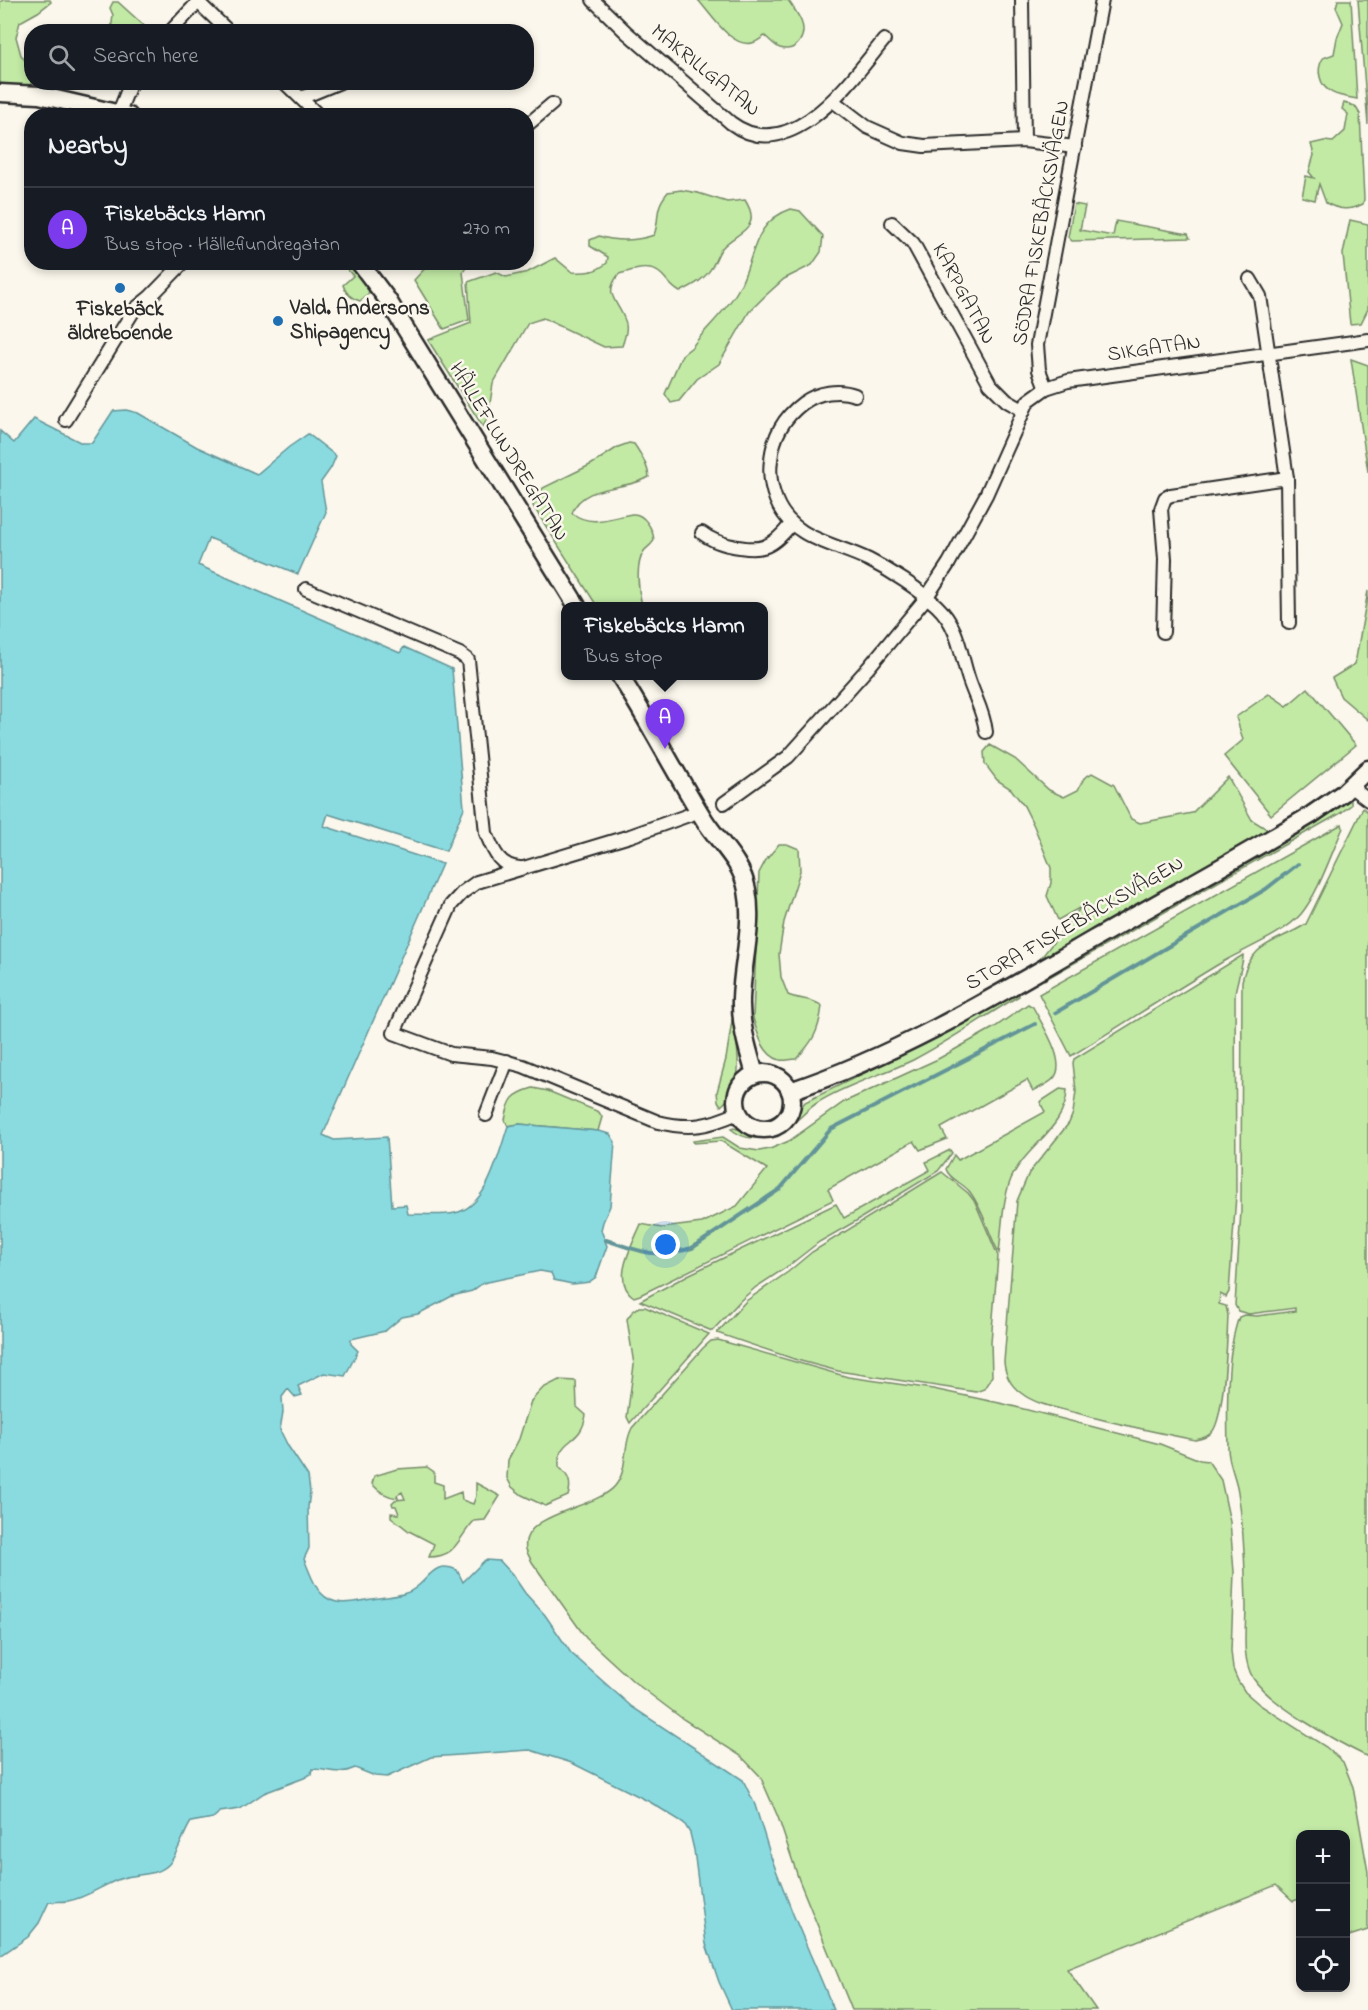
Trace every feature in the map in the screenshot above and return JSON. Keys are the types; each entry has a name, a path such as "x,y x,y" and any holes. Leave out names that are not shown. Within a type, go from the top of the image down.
{"street":[{"name":"MAKRILLGATAN","path":"593,0 626,32 739,128 750,133 770,136 801,125 833,101 884,40"},
{"path":"1022,0 1024,141"},
{"name":"SÖDRA FISKEBÄCKSVÄGEN","path":"1046,388 1039,370 1037,345 1102,0"},
{"path":"177,24 199,1 221,24"},
{"path":"125,108 129,90"},
{"path":"292,90 312,108"},
{"path":"301,98 320,90"},
{"path":"0,93 39,94 98,108"},
{"path":"833,101 867,127 903,142 924,146 1024,141 1075,147"},
{"path":"534,119 552,104"},
{"name":"KARPGATAN","path":"892,223 913,243 990,384 1007,401 1023,410"},
{"path":"66,420 134,310 176,270"},
{"name":"HÄLLEFLUNDREGATAN","path":"365,270 394,309 575,602"},
{"path":"1250,279 1260,296 1287,478 1289,623"},
{"name":"SIKGATAN","path":"1046,388 1068,381 1368,340"},
{"path":"724,803 788,758 926,598 949,563 986,495 1023,410 1035,394 1046,388"},
{"path":"855,395 838,391 808,399 796,408 777,434 772,444 770,472 771,484 778,505 791,524 807,535 885,568 946,616 954,629 971,687 982,709 986,732"},
{"path":"1163,632 1165,559 1161,509 1165,498 1172,495 1287,478"},
{"path":"702,533 711,540 759,550 775,542 791,524"},
{"path":"306,590 460,654 468,660 486,833 498,858 507,865 524,869"},
{"path":"623,680 700,811 740,868 748,893 749,916 741,1000 746,1046 755,1074"},
{"name":"STORA FISKEBÄCKSVÄGEN","path":"790,1091 883,1054 972,1008 1301,821 1351,787 1368,769"},
{"path":"1351,787 1368,800"},
{"path":"700,811 630,836 477,882 451,904 394,1032 451,1054 507,1061 672,1126 705,1126 738,1113"},
{"path":"486,1115 507,1061"},
{"path":"755,1074 777,1076 790,1091 792,1100 789,1113 776,1126 764,1129 751,1126 738,1113 736,1101 738,1090 745,1080 755,1074"}],"green space":[{"path":"3,0 50,0 51,2 20,22 16,37 24,59 24,87 0,88 0,2"},
{"path":"698,0 788,0 803,26 802,37 800,42 792,48 786,49 778,47 765,36 754,42 744,43 729,35"},
{"path":"1338,0 1351,0 1357,99 1325,88 1319,74 1323,58 1334,54 1343,23 1336,7"},
{"path":"1358,0 1368,0 1368,125"},
{"path":"113,2 118,2 142,24 112,24 113,15 110,8"},
{"path":"1344,103 1355,106 1360,114 1364,199 1363,204 1344,209 1326,203 1319,184 1315,200 1302,197 1306,176 1314,178 1309,172 1314,155 1311,144 1324,141 1333,142 1345,131 1348,114 1342,109"},
{"path":"681,190 727,202 745,200 750,210 750,224 722,248 703,278 680,292 652,269 619,274 614,281 612,292 626,325 622,346 604,347 543,318 528,323 493,384 488,416 483,427 428,340 471,323 468,282 496,272 506,277 528,272 555,258 572,272 595,270 607,263 608,257 590,246 590,240 599,236 626,240 654,235 660,204 668,192"},
{"path":"1074,204 1085,206 1080,230 1113,236 1116,221 1188,234 1190,238 1072,241 1068,237"},
{"path":"791,209 800,211 823,236 821,252 812,265 784,279 749,312 719,364 697,379 679,401 671,403 665,394 682,355 692,347 734,296 762,232 778,215"},
{"path":"1350,220 1368,224 1368,309 1361,323 1350,324 1343,254"},
{"path":"348,270 357,270 370,288 368,294 360,301 349,295 343,285 353,276"},
{"path":"423,270 464,270 469,320 444,329 414,280"},
{"path":"1351,359 1368,365 1368,472"},
{"path":"629,443 634,444 642,456 649,477 595,492 577,503 572,513 594,521 637,514 648,523 654,540 644,551 639,563 642,602 594,602 533,506 543,488 592,464 618,447"},
{"path":"1368,591 1368,720 1341,697 1332,678 1355,664"},
{"path":"1308,688 1356,745 1271,815 1224,756 1243,740 1236,717 1269,694 1287,706"},
{"path":"990,745 1015,759 1049,790 1064,797 1078,790 1084,778 1092,773 1114,785 1131,819 1140,823 1192,813 1228,777 1252,820 1270,831 1037,963 1081,907 1058,920 1047,896 1051,883 1051,868 1024,806 1011,789 997,780 985,764 984,752"},
{"path":"1348,800 1351,801 1351,805 1339,814 1044,980 1047,976 1316,822"},
{"path":"1363,808 1368,812 1368,1757 1323,1733 1289,1711 1261,1688 1249,1670 1245,1643 1243,1535 1236,1481 1228,1454 1227,1417 1232,1347 1239,1317 1295,1311 1295,1308 1249,1314 1238,1311 1235,1305 1241,1211 1242,981 1246,968 1259,950 1306,924"},
{"path":"1342,824 1343,828 1319,884 1301,914 1293,922 1219,964 1071,1056 1039,994"},
{"path":"779,844 787,844 799,849 800,871 784,922 779,954 781,977 788,995 822,1006 817,1029 807,1047 796,1059 783,1060 774,1058 765,1049 753,1018 759,873"},
{"path":"1243,955 1235,994 1236,1195 1229,1292 1226,1297 1220,1294 1219,1304 1226,1306 1228,1315 1223,1394 1216,1424 1212,1432 1195,1440 1106,1421 1033,1400 1017,1390 1011,1383 1004,1362 1017,1201 1029,1173 1069,1123 1076,1091 1074,1059"},
{"path":"1019,992 1019,996 927,1053 840,1090 817,1103 794,1123 778,1133 753,1138 742,1136 731,1129 760,1136 779,1131 786,1127 805,1102 924,1044"},
{"path":"1028,1004 1033,1007 1056,1053 1057,1071 1050,1082 1033,1091 1027,1080 941,1128 947,1139 920,1150 914,1141 828,1189 833,1200 640,1295 634,1297 627,1290 624,1282 626,1262 641,1224 662,1228 702,1223 737,1206 767,1169 721,1141 694,1143 693,1141 723,1137 740,1148 759,1151 770,1149 789,1141 844,1102 938,1059 995,1027"},
{"path":"733,1014 738,1050 737,1075 735,1087 721,1106 717,1092 726,1059"},
{"path":"533,1088 548,1091 599,1112 602,1117 598,1131 519,1124 508,1126 505,1120 510,1102 516,1095"},
{"path":"1060,1089 1067,1090 1060,1116 1017,1167 1011,1179 1004,1206 999,1253 975,1199 967,1189 950,1176 946,1169 954,1155 958,1160 1045,1112 1040,1102"},
{"path":"950,1150 952,1153 938,1171 819,1242 756,1287 712,1331 640,1301 688,1275 836,1204 844,1218 930,1170 926,1162"},
{"path":"942,1172 968,1193 975,1202 998,1256 991,1342 992,1376 984,1389 976,1392 838,1371 717,1333 746,1301 812,1252"},
{"path":"639,1307 645,1307 709,1334 630,1423 627,1417 634,1365 627,1319"},
{"path":"718,1340 848,1377 933,1389 1004,1404 1160,1444 1208,1461 1221,1480 1230,1522 1234,1572 1231,1651 1233,1669 1245,1692 1260,1705 1326,1747 1343,1762 1353,1787 1368,1872 1368,1930 1350,1936 1350,1830 1296,1830 1296,1900 1293,1901 1276,1885 1067,1969 1096,2010 852,2010 760,1776 741,1756 683,1719 634,1682 586,1638 532,1562 526,1549 527,1537 534,1527 546,1519 605,1494 615,1486 622,1472 632,1428 711,1341"},
{"path":"559,1380 576,1381 577,1407 586,1415 579,1432 565,1445 559,1457 559,1467 570,1483 568,1496 545,1506 522,1495 512,1487 507,1478 508,1460 519,1439 531,1401 543,1388"},
{"path":"427,1467 434,1472 434,1482 443,1485 443,1499 461,1492 462,1500 473,1504 476,1496 476,1483 500,1496 485,1520 474,1521 456,1546 445,1554 429,1557 434,1544 409,1531 391,1517 391,1513 399,1514 392,1503 395,1500 405,1499 402,1492 397,1495 398,1498 391,1497 372,1484 374,1476 397,1469"}],"water":[{"path":"126,410 138,413 197,447 257,474 308,434 336,456 321,482 326,512 298,574 209,538 198,565 400,653 404,647 452,669 464,808 446,851 328,814 324,826 442,864 323,1135 334,1140 387,1137 392,1206 406,1205 408,1214 432,1215 455,1213 476,1201 484,1190 496,1164 508,1126 519,1124 598,1131 610,1134 615,1142 610,1206 601,1230 607,1246 596,1277 589,1282 572,1284 554,1280 551,1273 540,1271 483,1283 472,1291 452,1296 418,1314 402,1317 385,1331 351,1339 351,1344 358,1351 345,1376 324,1373 298,1386 302,1395 295,1397 288,1389 282,1397 283,1412 280,1430 308,1476 309,1548 304,1559 311,1577 318,1590 327,1598 348,1603 406,1593 413,1590 435,1570 441,1568 448,1567 457,1570 463,1582 485,1560 500,1561 545,1615 571,1653 632,1707 743,1780 755,1805 771,1857 793,1914 834,2010 732,2010 719,1982 706,1944 694,1850 690,1833 684,1823 650,1802 572,1763 530,1750 431,1757 387,1777 375,1776 355,1768 339,1772 312,1769 311,1774 304,1778 264,1793 240,1809 220,1812 213,1818 191,1822 175,1855 164,1868 152,1873 120,1879 75,1899 49,1902 39,1923 28,1937 0,1956 0,431 14,443 34,419 82,443 92,443 113,411"}],"waterway":[{"path":"1055,1013 1266,889 1298,864"},
{"path":"606,1240 648,1253 668,1253 692,1248 780,1189 831,1129 1035,1024"}],"place":[{"name":"Fiskebäck äldreboende","path":"120,288"},
{"name":"Vald. Andersons Shipagency","path":"278,321"},
{"name":"Fiskebäcks Hamn","path":"665,749"}]}
